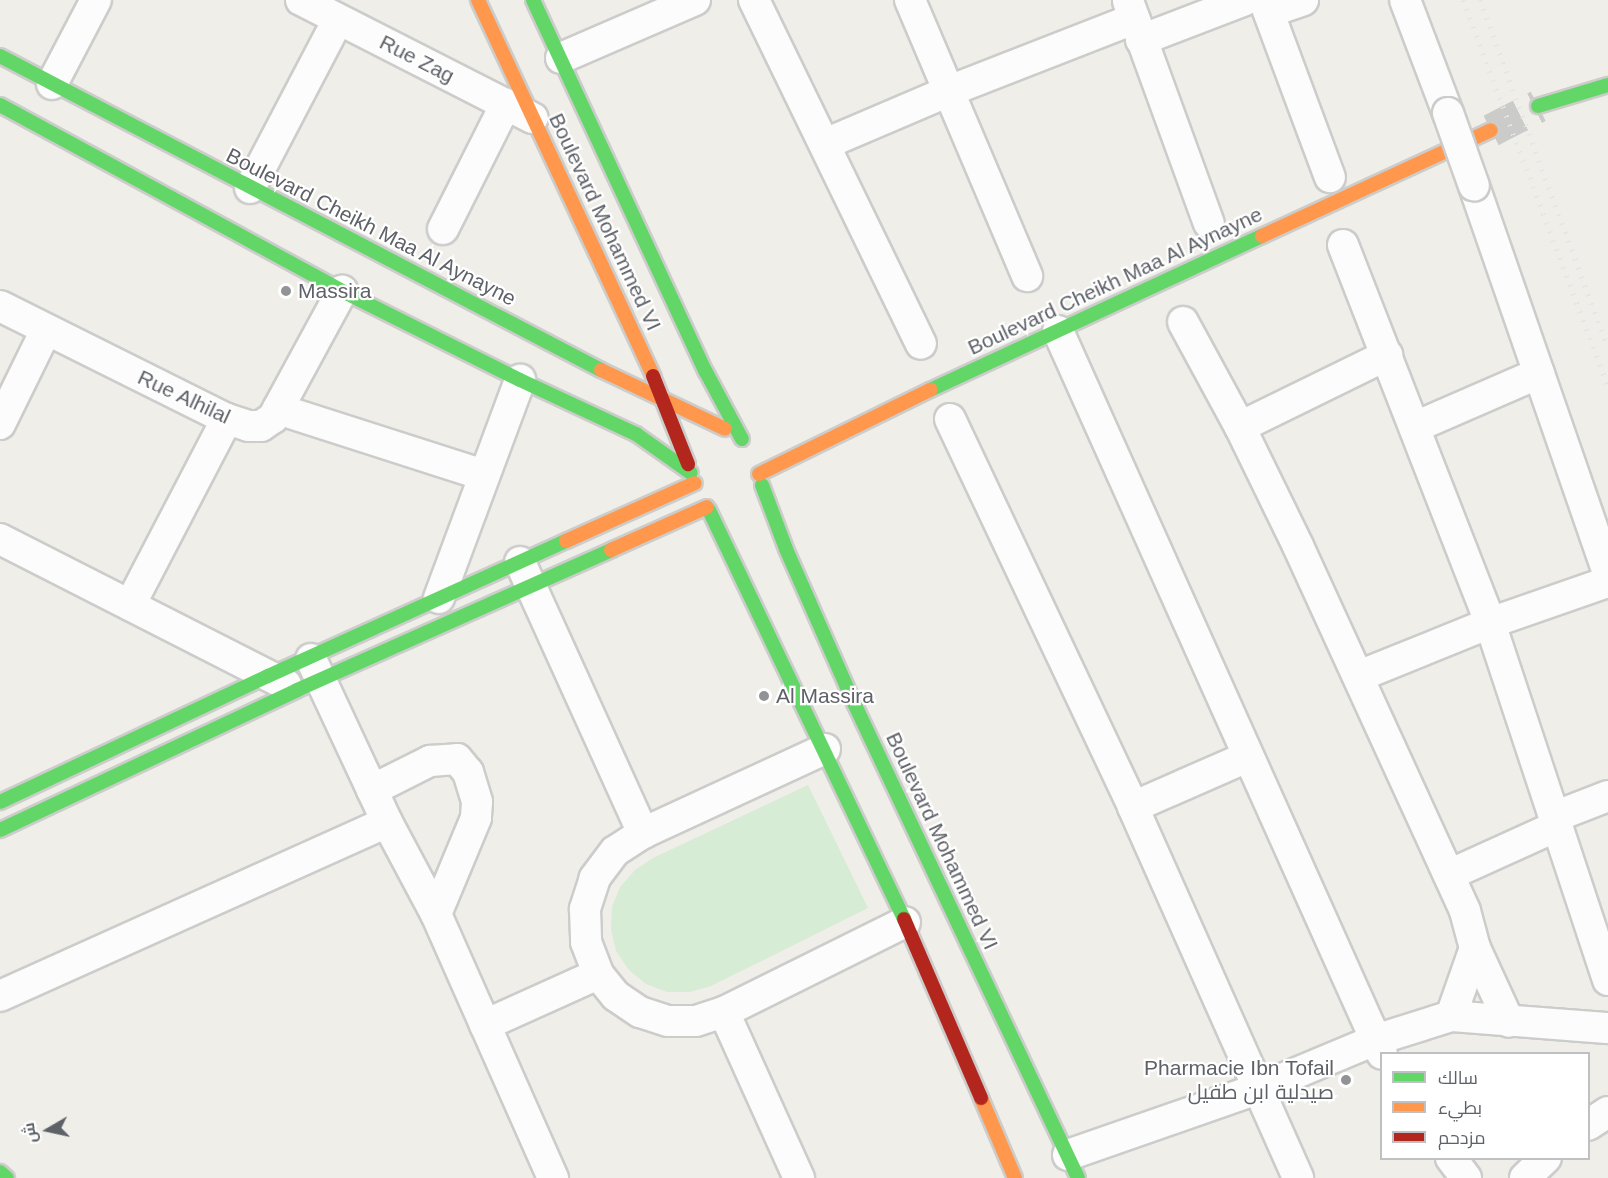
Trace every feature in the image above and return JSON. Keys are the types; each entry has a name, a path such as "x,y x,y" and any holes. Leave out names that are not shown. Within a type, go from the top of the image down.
{"main road":[{"name":"Boulevard Mohammed VI","path":"478,0 533,118 562,161 708,509"},
{"name":"Boulevard Mohammed VI","path":"534,0 561,58 595,147 706,372 744,443"},
{"name":"Boulevard Cheikh Maa Al Aynayne","path":"0,56 250,188 725,429 744,443"},
{"path":"1538,106 1608,85"},
{"path":"0,105 342,291 520,381 636,434 691,473"},
{"name":"Boulevard Cheikh Maa Al Aynayne","path":"759,474 1058,331 1491,130"},
{"path":"691,473 688,454 701,435 725,429"},
{"path":"0,830 309,676 525,574 691,473"},
{"name":"Boulevard Mohammed VI","path":"759,474 786,549 854,703 1073,1166"},
{"path":"753,511 762,494 759,474"},
{"path":"708,509 825,749 905,922 1009,1173"},
{"path":"309,676 439,598 525,574 708,509 726,519"},
{"path":"0,802 268,676"},
{"path":"0,1172 7,1178"}],"street":[{"path":"52,84 96,0"},
{"name":"Rue Zag","path":"301,0 533,118"},
{"path":"561,58 695,0"},
{"path":"754,0 921,344"},
{"path":"910,0 1028,276"},
{"path":"825,144 949,91 1134,20 1303,0"},
{"path":"1405,0 1474,186 1535,339 1539,373 1608,574"},
{"path":"1259,4 1330,177"},
{"path":"250,188 338,20"},
{"path":"1134,20 1209,223"},
{"path":"443,229 506,104"},
{"path":"1342,244 1490,623 1608,980"},
{"name":"Rue Alhilal","path":"0,306 226,419 248,426 261,426 273,418 342,291"},
{"path":"1184,322 1240,427 1359,676 1449,875 1470,925 1475,948 1509,1022"},
{"path":"0,424 46,330"},
{"path":"1058,331 1378,1047"},
{"path":"1240,427 1387,355"},
{"path":"1415,427 1539,373"},
{"path":"439,598 520,381"},
{"path":"278,409 484,476"},
{"path":"130,605 226,419"},
{"path":"950,419 1133,807 1298,1178"},
{"path":"0,539 268,676 309,676 372,790 436,914 553,1178"},
{"path":"525,574 643,833"},
{"path":"1359,676 1490,623 1608,582"},
{"path":"825,749 643,833 615,851 595,878 585,909 586,942 598,974 616,996 640,1012 658,1018 696,1021 724,1012 905,922"},
{"path":"1133,807 1247,757"},
{"path":"372,790 430,761 457,759 468,772 477,802 476,818 436,914"},
{"path":"1449,875 1608,796"},
{"path":"1,991 387,822"},
{"path":"1451,1016 1475,948"},
{"path":"485,1025 598,974"},
{"path":"724,1012 799,1178"},
{"path":"1073,1166 1258,1089 1378,1047 1451,1016 1608,1028"},
{"path":"1590,1124 1608,1112"},
{"path":"1452,1160 1466,1178"},
{"path":"1525,1178 1544,1160"}],"green space":[{"path":"808,785 868,908 711,986 690,992 667,992 646,984 629,970 616,951 611,929 612,907 620,887 635,870 653,858"}],"tunnel":[{"path":"1491,130 1538,106"}],"railway":[{"path":"1463,0 1608,386"},
{"path":"1480,0 1608,347"}],"traffic: fast":[{"path":"533,0 706,372 742,439"},
{"path":"0,56 601,370"},
{"path":"1538,106 1608,85"},
{"path":"0,105 342,291 520,380 636,434 691,473"},
{"path":"930,390 1262,236"},
{"path":"762,485 786,549 854,703 1078,1178"},
{"path":"709,510 904,919"},
{"path":"0,802 268,676 566,541"},
{"path":"0,830 297,690 611,550"},
{"path":"0,1172 7,1178"}],"traffic: slow":[{"path":"478,0 653,376"},
{"path":"1262,236 1491,130"},
{"path":"601,370 725,429"},
{"path":"759,474 930,390"},
{"path":"566,541 695,483"},
{"path":"611,550 707,507"},
{"path":"981,1098 1015,1178"}],"traffic: jam":[{"path":"653,376 688,464"},
{"path":"904,919 981,1098"}],"place":[{"name":"Massira","path":"286,291"},
{"name":"Al Massira","path":"764,696"},
{"name":"Pharmacie Ibn Tofail صيدلية ابن طفيل","path":"1346,1080"}]}
